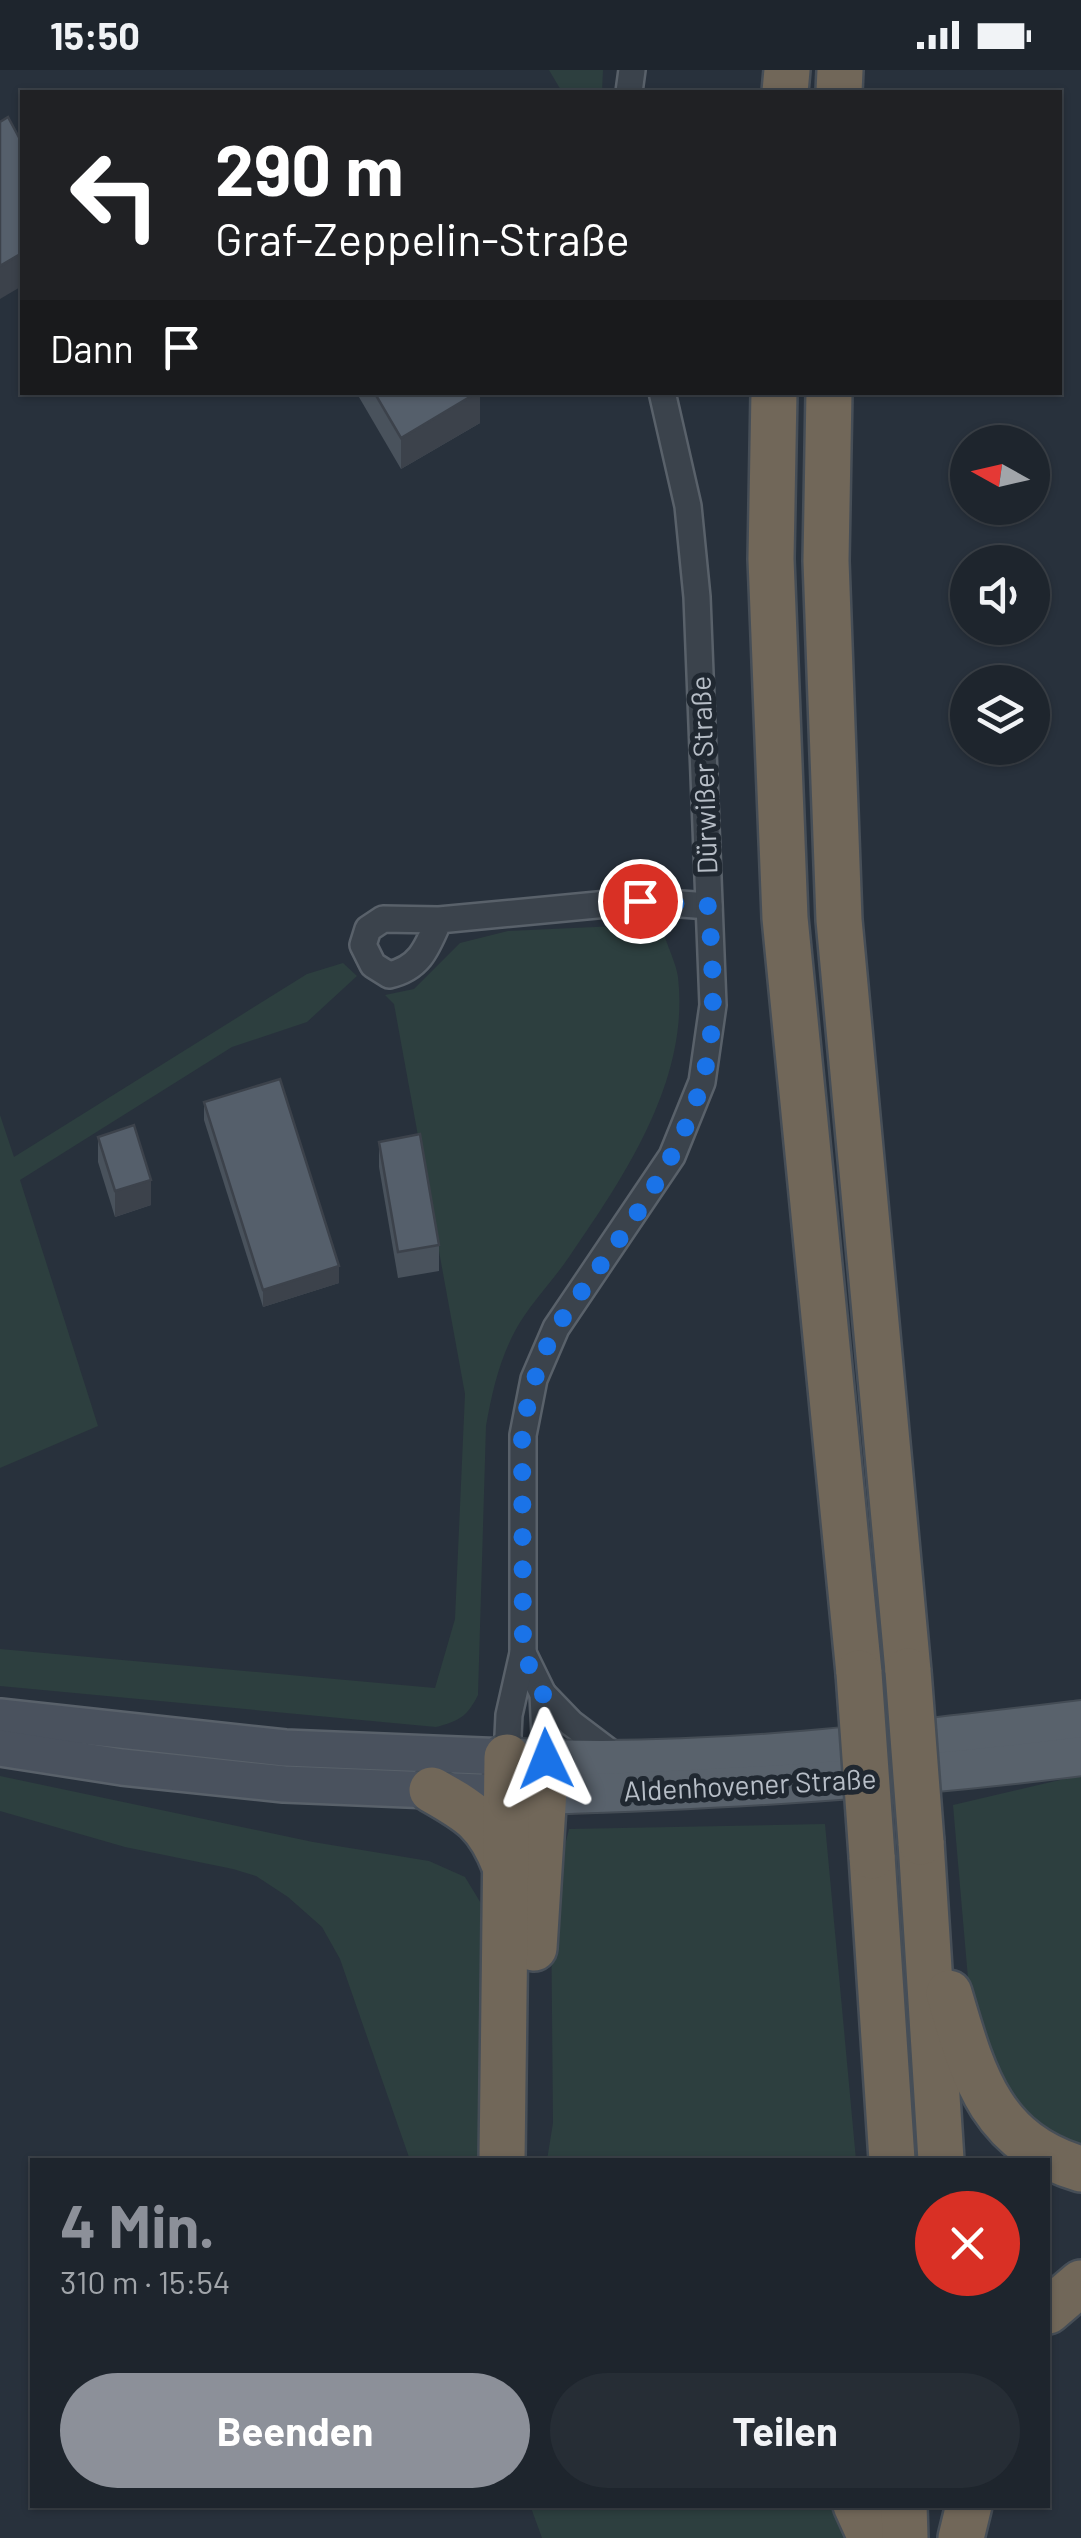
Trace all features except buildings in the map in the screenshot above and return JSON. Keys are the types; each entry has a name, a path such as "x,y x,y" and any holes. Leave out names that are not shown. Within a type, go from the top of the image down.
{"highway":[{"path":"774,395 771,559 785,918 859,1673 888,2149"},
{"path":"829,395 826,560 839,920 908,1671 941,2158"},
{"path":"502,2158 504,1866 526,1776"},
{"path":"526,1776 536,1890 528,2158"},
{"path":"432,1790 483,1824 504,1866"},
{"path":"925,1914 968,2059 983,2093 1004,2122 1027,2143 1081,2169"},
{"path":"1050,2309 1081,2283"},
{"path":"857,2508 871,2538"},
{"path":"904,2508 905,2538"},
{"path":"955,2508 959,2538"},
{"path":"959,2538 968,2508"}],"main road":[{"name":"Aldenhovener Straße","path":"0,1717 526,1776 719,1790 917,1776 1081,1756"},
{"name":"Aldenhovener Straße","path":"0,1748 122,1767 284,1784 432,1790 620,1760 892,1744 1081,1720"}],"street":[{"name":"Dürwißer Straße","path":"526,1776 509,1715 523,1653 522,1435 526,1410 544,1350 556,1328 666,1167 688,1123 710,1043 713,1005 697,597 688,506 663,395"},
{"path":"439,920 640,901 709,906"},
{"name":"Dürwißer Straße","path":"523,1653 543,1694 571,1723 620,1760"},
{"name":"Dürwißer Straße","path":"526,1776 543,1694"}],"shaded area":[{"path":"549,70 603,70 602,90 561,90"},
{"path":"638,925 664,934 676,966 679,1015 674,1053 649,1126 631,1160 569,1257 521,1321 500,1366 486,1426 478,1695 466,1713 436,1727 0,1686 0,1649 435,1688 455,1619 465,1394 394,1004 385,995 414,989 460,943 508,931"},
{"path":"343,963 357,976 307,1022 232,1047 20,1180 98,1426 0,1468 0,1115 14,1157 307,974"},
{"path":"1081,1775 1081,2157 1033,2134 983,2064 969,1990 953,1805"},
{"path":"0,1776 313,1842 429,1861 465,1877 482,1905 491,2158 409,2158 340,1959 322,1927 288,1897 256,1876 233,1869 125,1847 0,1811"},
{"path":"825,1824 856,2158 547,2158 553,2123 551,1902 569,1829"},
{"path":"531,2508 845,2508 852,2538 542,2538"}],"route":[{"path":"546,1759 543,1694 523,1653 522,1435 526,1410 544,1350 556,1328 672,1156 702,1082 710,1043 713,1005 709,906 640,901"}]}
